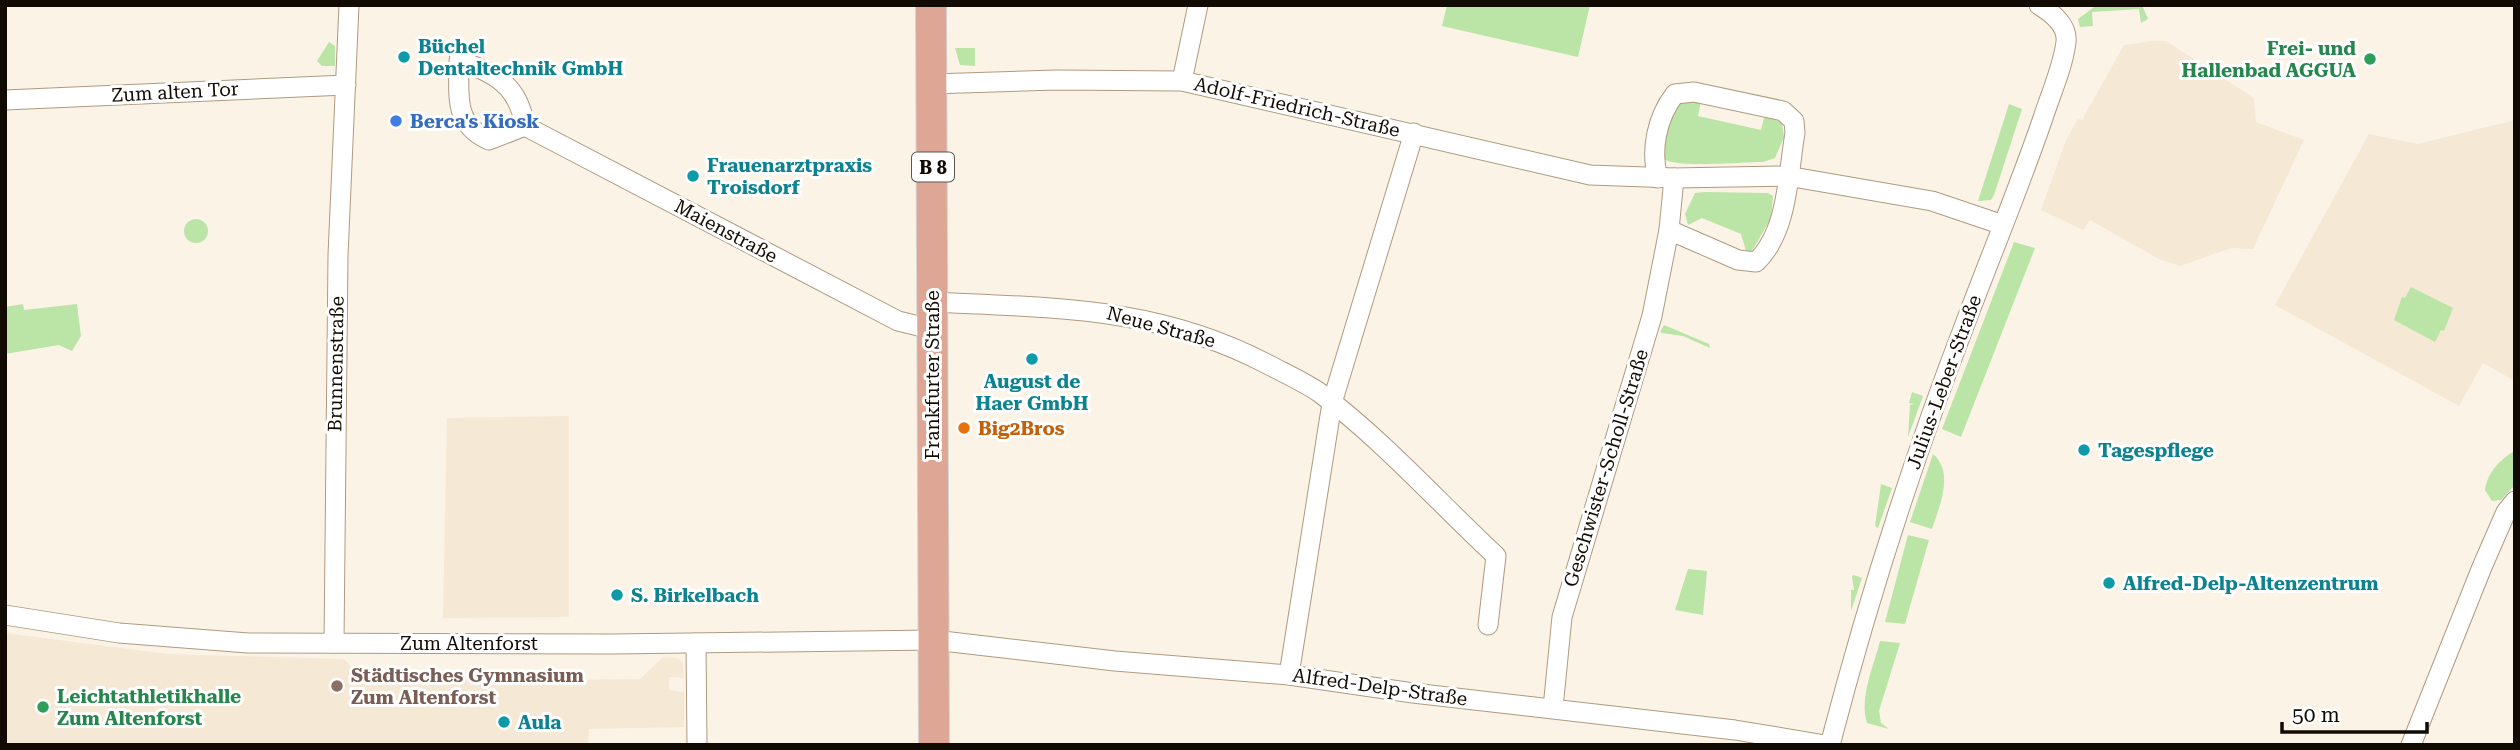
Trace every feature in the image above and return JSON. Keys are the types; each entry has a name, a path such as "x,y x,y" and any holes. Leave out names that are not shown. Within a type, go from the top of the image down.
{"main road":[{"name":"Frankfurter Straße","path":"931,5 934,745"}],"street":[{"name":"Brunnenstraße","path":"334,643 338,255 349,5"},
{"path":"1182,81 1198,5"},
{"name":"Julius-Leber-Straße","path":"1827,745 1895,519 1940,390 2027,166 2062,58 2066,38 2061,24 2039,5"},
{"name":"Adolf-Friedrich-Straße","path":"931,84 1056,80 1182,81 1555,168 1590,174 1666,178 1787,176 1932,201 2003,225"},
{"name":"Zum alten Tor","path":"5,100 346,85"},
{"path":"1666,178 1653,157 1654,141 1669,102 1675,94 1683,91 1783,111 1791,117 1796,127 1783,211 1766,251 1756,262 1738,260 1669,230"},
{"name":"Maienstraße","path":"524,126 898,321 932,315"},
{"path":"1289,675 1332,403 1414,133"},
{"name":"Geschwister-Scholl-Straße","path":"1553,708 1562,617 1652,316 1669,230 1666,178"},
{"name":"Neue Straße","path":"932,315 993,304 1096,310 1187,330 1251,355 1301,381 1332,403 1496,556 1488,625"},
{"path":"2411,745 2487,556 2506,513 2515,501"},
{"name":"Zum Altenforst","path":"5,615 165,638 248,643 934,640"},
{"name":"Alfred-Delp-Straße","path":"934,640 1115,661 1289,675 1827,745"},
{"path":"696,643 696,745"}],"shaded area":[{"path":"2166,41 2254,98 2256,122 2304,140 2253,249 2231,248 2180,266 2159,259 2090,220 2083,230 2041,210 2066,140 2078,119 2082,120 2124,45"},
{"path":"2515,120 2515,381 2483,363 2459,406 2275,305 2369,134 2418,144"},
{"path":"569,416 569,617 443,618 447,418"},
{"name":"Städtisches Gymnasium Zum Altenforst","path":"5,633 168,654 344,659 361,677 474,676 475,681 640,679 663,657 678,658 683,663 684,678 669,677 669,690 684,692 684,727 589,729 588,745 5,745"}],"green space":[{"path":"1447,5 1590,5 1578,57 1442,26"},
{"path":"2097,5 2142,5 2148,19 2141,23 2139,9 2092,12 2093,26 2080,27 2078,19"},
{"path":"329,42 335,46 335,66 322,66 317,61"},
{"path":"955,48 975,48 975,66 960,65"},
{"path":"1701,101 1698,116 1761,130 1765,114 1782,123 1784,137 1775,158 1763,162 1710,164 1671,162 1664,159 1665,136 1676,108 1681,102"},
{"path":"2009,104 2022,109 1994,195 1991,200 1978,201"},
{"path":"1695,193 1768,193 1773,196 1771,218 1752,251 1746,251 1741,234 1702,218 1688,225 1685,214"},
{"path":"196,219 205,222 208,231 205,240 196,243 187,240 184,231 187,222"},
{"path":"2014,242 2035,248 1961,437 1942,429"},
{"path":"2411,287 2453,308 2444,331 2441,330 2435,342 2394,320 2402,297 2405,298"},
{"path":"23,304 24,310 77,304 81,336 72,351 59,345 5,354 5,307"},
{"path":"1664,325 1709,344 1710,348 1683,336 1660,332"},
{"path":"1912,392 1923,396 1908,437 1910,405 1914,404 1909,403"},
{"path":"2515,451 2515,485 2501,500 2492,501 2485,490 2488,478 2499,462"},
{"path":"1933,454 1940,462 1944,480 1932,529 1910,522"},
{"path":"1881,484 1892,488 1878,528 1875,526"},
{"path":"1908,535 1929,540 1905,624 1885,622"},
{"path":"1688,569 1707,571 1703,615 1675,610"},
{"path":"1852,576 1862,578 1851,611 1851,590 1854,590"},
{"path":"1880,641 1900,643 1879,711 1881,723 1889,729 1867,723 1865,713 1868,682"}],"place":[{"name":"Büchel Dentaltechnik GmbH","path":"404,57"},
{"name":"Frei- und Hallenbad AGGUA","path":"2370,59"},
{"name":"Berca's Kiosk","path":"396,121"},
{"name":"Frauenarztpraxis Troisdorf","path":"693,176"},
{"name":"August de Haer GmbH","path":"1032,359"},
{"name":"Big2Bros","path":"964,428"},
{"name":"Tagespflege","path":"2084,450"},
{"name":"Alfred-Delp-Altenzentrum","path":"2109,583"},
{"name":"S. Birkelbach","path":"617,595"},
{"name":"Städtisches Gymnasium Zum Altenforst","path":"337,686"},
{"name":"Leichtathletikhalle Zum Altenforst","path":"43,707"},
{"name":"Aula","path":"504,722"}]}
